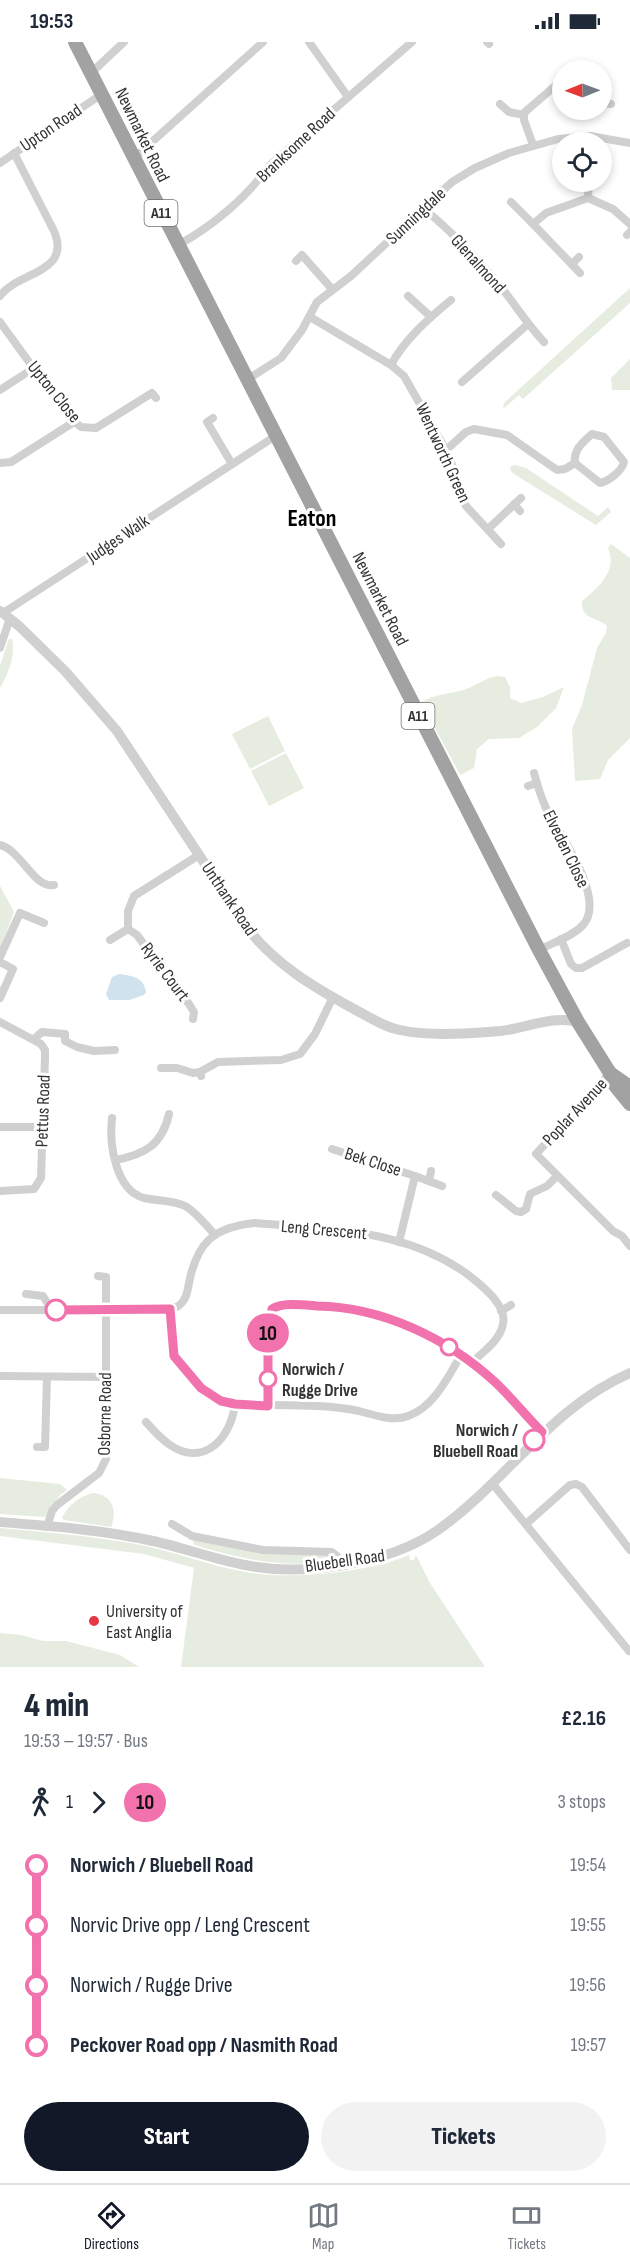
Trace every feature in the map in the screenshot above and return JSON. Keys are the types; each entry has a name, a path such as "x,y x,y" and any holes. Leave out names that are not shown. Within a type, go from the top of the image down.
{"highway":[{"name":"Newmarket Road","path":"75,42 538,950 568,1005 610,1073 613,1083 630,1104"},
{"name":"Newmarket Road","path":"610,1073 630,1088"}],"street":[{"path":"91,72 124,42"},
{"path":"134,158 263,42"},
{"path":"309,42 348,97"},
{"name":"Branksome Road","path":"178,245 218,219 258,181 270,165 412,42"},
{"path":"533,145 524,120 525,112 552,89"},
{"name":"Upton Road","path":"0,163 102,94"},
{"path":"500,104 509,112 524,115"},
{"name":"Sunningdale","path":"248,379 281,358 293,344 317,302 351,276 452,182 475,168 533,145 552,140"},
{"name":"Sunningdale","path":"612,141 630,143"},
{"path":"0,296 8,288 52,263 58,252 54,231 14,153"},
{"path":"588,192 588,198"},
{"path":"533,224 546,213 588,198 613,209 630,224"},
{"path":"511,202 580,273"},
{"name":"Glenalmond","path":"423,208 445,226 500,287 544,342"},
{"path":"302,255 332,289"},
{"path":"572,264 579,257"},
{"path":"408,296 432,316"},
{"path":"391,365 396,355 432,316 451,300"},
{"name":"Wentworth Green","path":"310,317 391,365 404,376 446,450 457,477 458,489 466,506 501,544"},
{"name":"Upton Close","path":"0,322 74,422 85,428 96,428 152,393"},
{"path":"462,382 475,376 528,324"},
{"path":"0,390 34,368"},
{"path":"207,421 232,464"},
{"path":"0,463 11,462 74,422"},
{"path":"446,450 466,432 474,429 507,435 557,470 565,470 575,463"},
{"path":"592,434 604,437 624,462 623,467 605,482 600,483 575,463 576,451 592,434"},
{"name":"Judges Walk","path":"4,614 277,435"},
{"path":"488,529 519,504"},
{"path":"0,648 4,614"},
{"name":"Unthank Road","path":"4,614 65,671 102,711 126,742 248,929 285,967 333,997 385,1025 405,1031 436,1033 500,1031 566,1019 578,1022"},
{"name":"Elveden Close","path":"534,773 533,784 586,883 589,898 589,911 584,924 573,933 538,950"},
{"path":"0,845 9,848 38,880 49,886 54,885"},
{"name":"Ryrie Court","path":"110,940 128,929 134,896 200,855"},
{"path":"0,957 20,913 44,923"},
{"name":"Ryrie Court","path":"128,929 137,935 189,1004 194,1012 193,1019"},
{"path":"561,939 576,968 582,968 627,943"},
{"path":"0,962 13,969 0,998"},
{"path":"161,1068 184,1069 195,1075 218,1062 282,1060 300,1054 315,1034 333,997"},
{"path":"550,1022 561,1015 568,1005"},
{"path":"0,1023 34,1039 42,1032 65,1034 65,1041 76,1047 94,1051 111,1047"},
{"name":"Pettus Road","path":"0,1191 34,1189 41,1178 45,1050 34,1039"},
{"name":"Poplar Avenue","path":"610,1073 536,1154 612,1231 622,1236 630,1246"},
{"path":"116,1160 136,1155 151,1147 165,1130 169,1114"},
{"path":"0,1310 170,1309 177,1307 185,1300 192,1268 199,1251 215,1235 185,1207 142,1198 133,1193 121,1176 116,1160 111,1129 112,1118"},
{"path":"0,1127 43,1126"},
{"name":"Bek Close","path":"332,1149 442,1186"},
{"path":"429,1181 431,1171"},
{"name":"Bek Close","path":"399,1242 415,1176"},
{"name":"Poplar Avenue","path":"496,1195 516,1211 521,1212 526,1209 530,1194 548,1186 557,1176"},
{"name":"Leng Crescent","path":"215,1235 226,1228 255,1223 368,1233 433,1255 464,1272 490,1293 501,1311"},
{"name":"Osborne Road","path":"47,1527 52,1511 57,1505 104,1467 107,1451 107,1276"},
{"path":"26,1294 44,1296 48,1310"},
{"path":"472,1363 499,1335 504,1318 501,1311 511,1305"},
{"path":"268,1406 269,1315 272,1309 279,1306 331,1306 363,1311 420,1332 461,1355 501,1388 542,1432"},
{"path":"170,1309 172,1350 176,1361 210,1396 235,1404 335,1407 388,1418 407,1417 423,1408 434,1397 461,1355"},
{"name":"Bluebell Road","path":"0,1522 152,1541 262,1568 306,1568 374,1560 410,1547 453,1518 492,1483 542,1432 595,1391 630,1373"},
{"path":"0,1376 106,1377"},
{"path":"45,1447 47,1377"},
{"path":"148,1428 177,1449 191,1453 204,1452 227,1432 235,1404"},
{"path":"492,1483 629,1651"},
{"path":"526,1524 570,1485 576,1484 582,1487 630,1550"},
{"path":"172,1524 192,1536 263,1550 332,1552 337,1556 338,1565"},
{"path":"187,1550 192,1536"}],"shaded area":[{"path":"630,288 630,303 523,399 519,395 503,409 504,403"},
{"path":"630,359 630,390 612,390 611,378"},
{"path":"511,466 526,468 598,516 608,507 611,512 596,525 514,474 510,470"},
{"path":"611,544 630,558 630,738 608,760 600,779 575,781 572,729 582,705 597,648 606,633 607,626 584,612 582,601 605,578 610,564 608,548"},
{"path":"9,639 12,639 13,645 12,658 0,688 0,665"},
{"path":"496,676 505,677 510,687 510,698 521,703 543,697 564,687 556,708 537,727 519,738 489,739 477,749 474,768 460,775 421,702 435,696 465,690"},
{"path":"268,716 285,751 250,769 232,734"},
{"path":"286,753 304,788 269,806 251,771"},
{"path":"0,886 14,912 0,949"},
{"path":"0,1478 60,1484 67,1490 60,1495 45,1517 0,1514"},
{"path":"93,1493 100,1494 112,1504 114,1515 111,1527 62,1518 74,1502"},
{"path":"0,1528 85,1536 136,1544 236,1570 269,1575 331,1573 373,1566 409,1555 410,1560 414,1560 416,1555 430,1583 485,1667 181,1667 194,1568 144,1554 0,1536"},
{"path":"201,1539 249,1550 280,1553 329,1553 335,1559 299,1564 264,1561 194,1545 193,1540"},
{"path":"0,1633 21,1635 43,1641 66,1641 120,1655 139,1667 0,1667"}],"water":[{"path":"119,974 140,980 145,987 144,995 129,1000 109,1000 106,994 112,977"}],"bus line":[{"name":"10","path":"56,1310 170,1309 174,1356 201,1388 210,1396 221,1401 268,1406 268,1333 269,1315 272,1309 279,1306 312,1305 363,1311 432,1338 472,1363 495,1382 542,1432 534,1440"}],"place":[{"name":"Norwich / Rugge Drive","path":"268,1379"},
{"name":"Norwich / Bluebell Road","path":"534,1440"},
{"name":"University of East Anglia","path":"94,1621"}],"district":[{"name":"Eaton","path":"312,518"}]}
